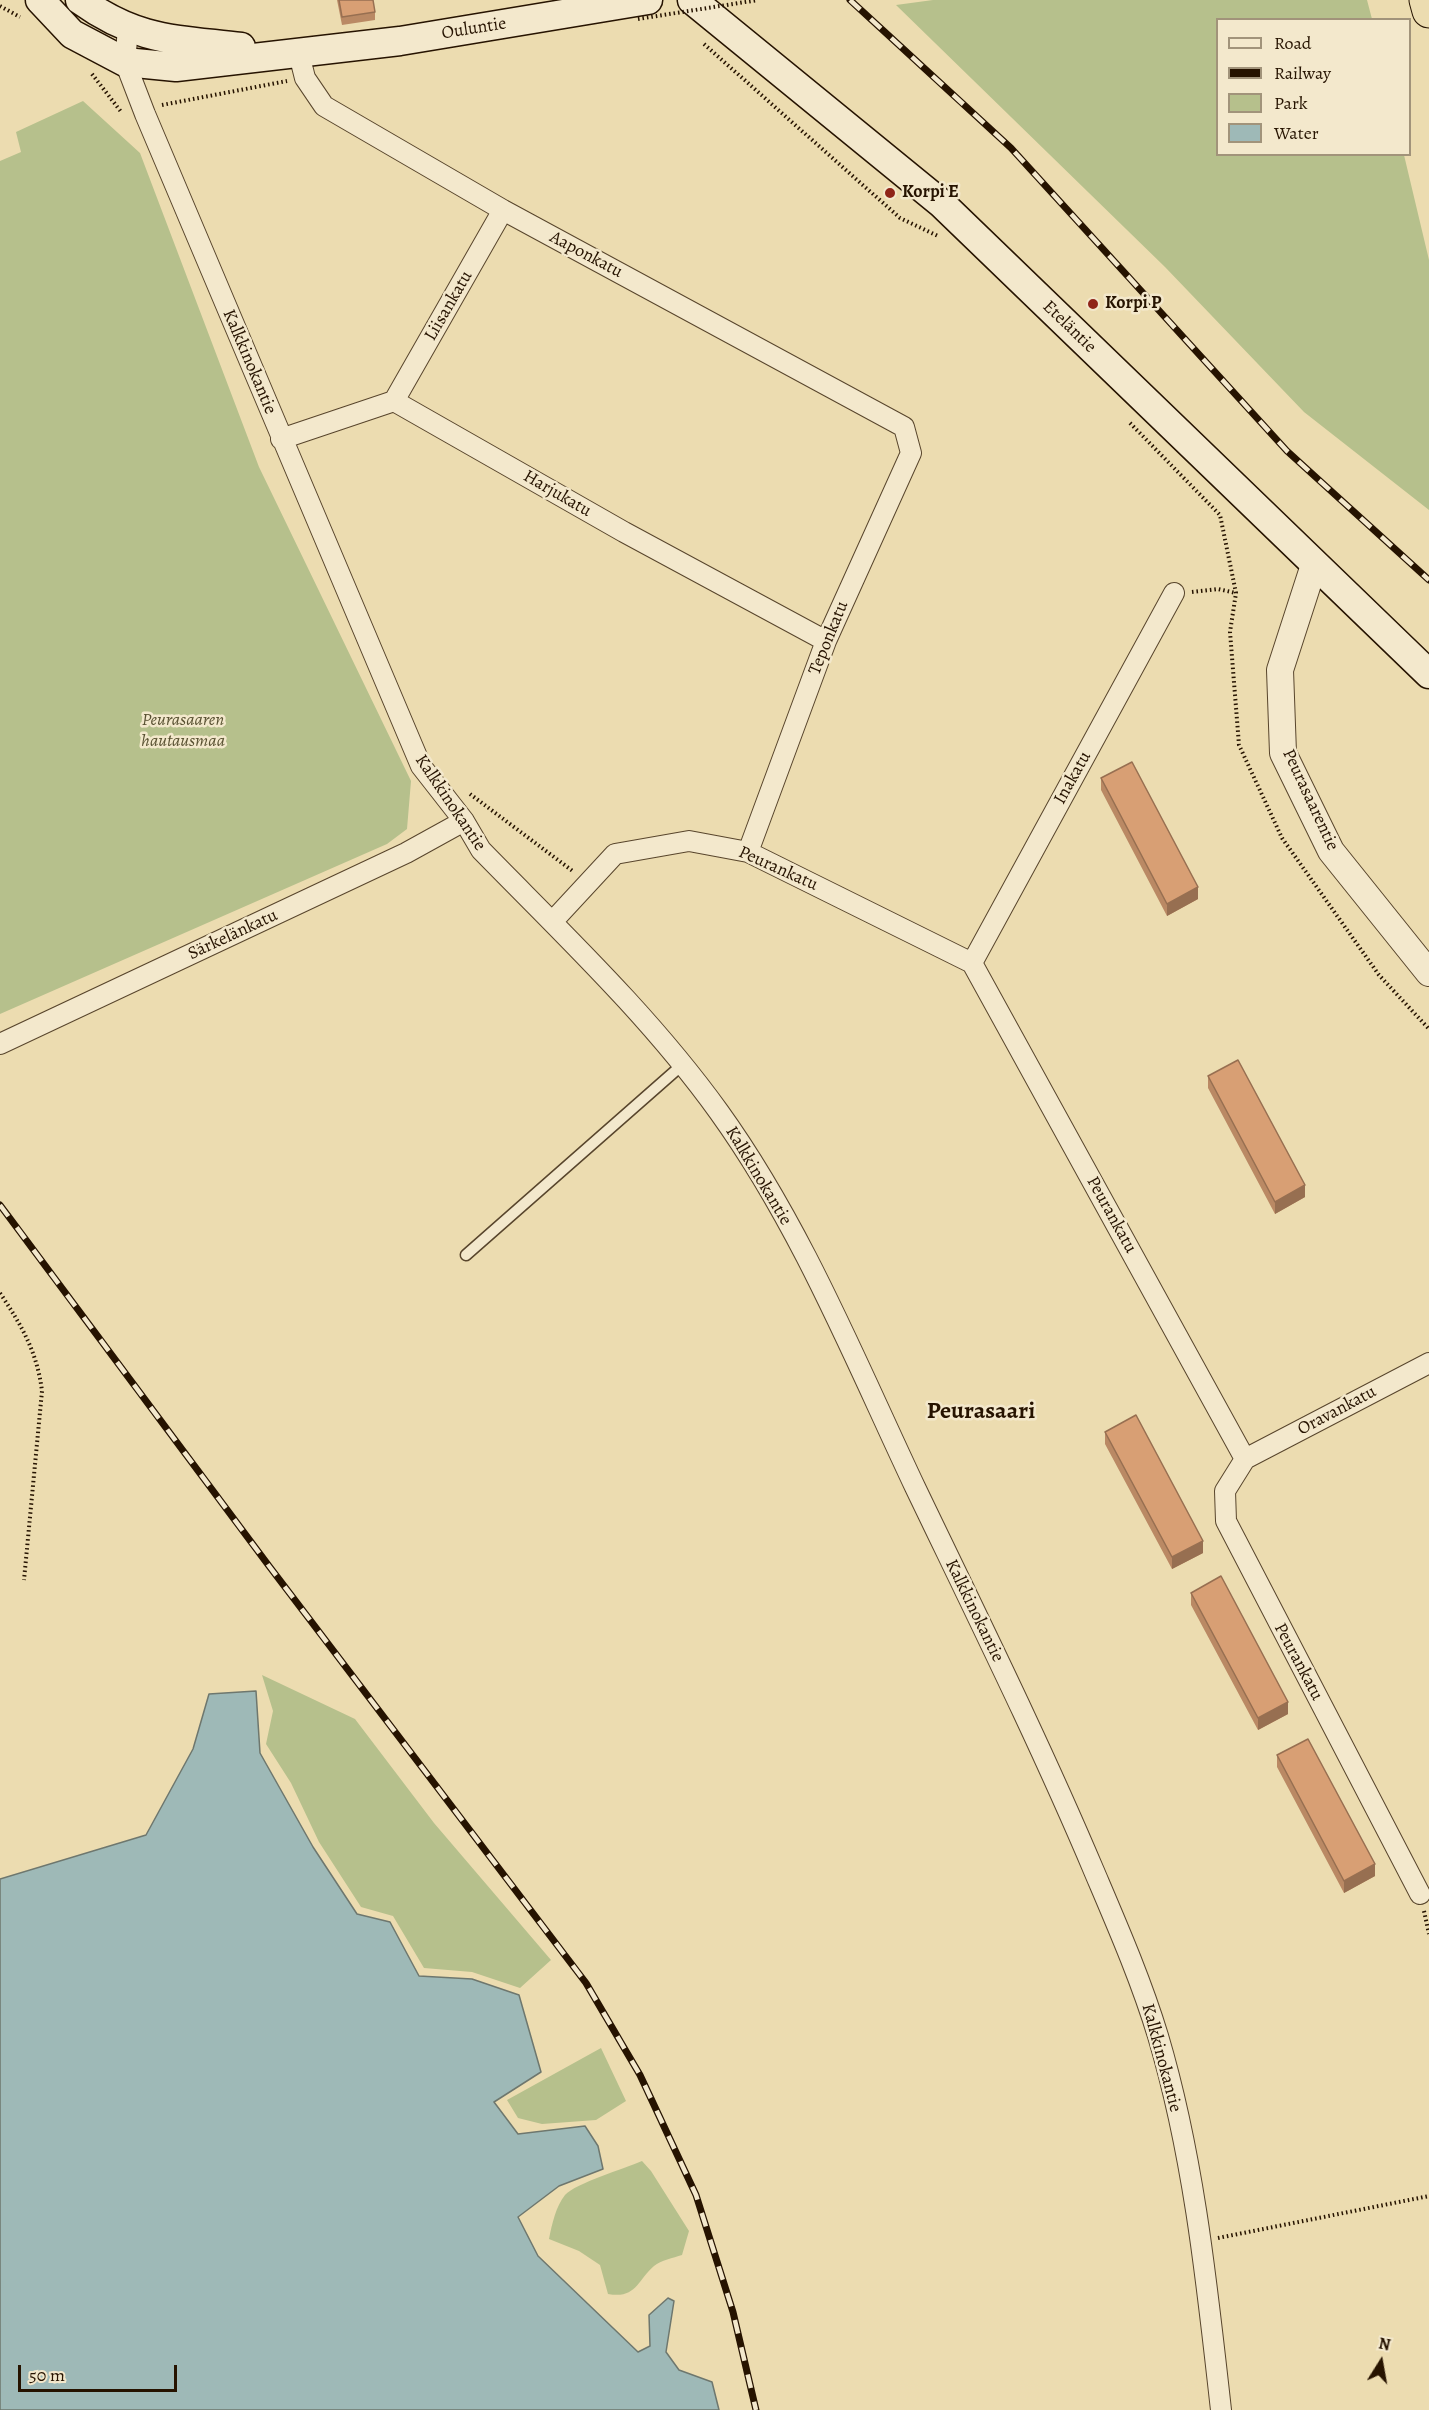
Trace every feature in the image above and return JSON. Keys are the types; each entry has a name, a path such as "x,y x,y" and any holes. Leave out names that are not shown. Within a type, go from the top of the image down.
{"highway":[{"path":"1426,0 1429,11"}],"main road":[{"name":"Ouluntie","path":"40,0 72,34 124,62 176,67 299,54 643,8"},
{"name":"Ouluntie","path":"80,0 128,29 182,42 299,54"},
{"name":"Eteläntie","path":"685,11 942,204 1429,674"}],"street":[{"name":"Kalkkinokantie","path":"128,29 124,62 281,439 421,766 464,821 481,850 642,1017 682,1065 719,1111 766,1183 820,1288 1059,1789 1130,1956 1157,2032 1170,2078 1202,2241 1221,2410"},
{"name":"Aaponkatu","path":"299,54 304,78 324,106 503,210 904,426"},
{"name":"Liisankatu","path":"394,401 503,210"},
{"path":"281,439 394,401"},
{"name":"Harjukatu","path":"394,401 624,532 826,641"},
{"name":"Teponkatu","path":"748,852 826,641 910,453 904,426"},
{"name":"Peurasaarentie","path":"1314,564 1280,669 1283,753 1331,851 1429,973"},
{"name":"Inakatu","path":"972,963 1174,593"},
{"name":"Särkelänkatu","path":"0,1044 406,853 464,821"},
{"name":"Peurankatu","path":"552,922 586,882 615,854 689,841 748,852 972,963 1245,1459 1225,1491 1226,1521 1420,1894"},
{"name":"Oravankatu","path":"1245,1459 1429,1362"}],"lane":[{"path":"466,1255 682,1065"}],"path":[{"path":"643,8 758,0"},
{"path":"643,8 685,11"},
{"path":"696,38 900,218 947,241"},
{"path":"162,106 166,116"},
{"path":"1129,421 1220,515 1236,593 1230,632 1239,745 1282,838 1379,975 1429,1029"},
{"path":"1174,593 1218,589 1236,593"},
{"path":"467,792 586,882"},
{"path":"0,1293 31,1343 42,1391 24,1580"},
{"path":"1202,2241 1429,2196"}],"green space":[{"path":"933,0 1367,0 1372,18 1216,18 1216,156 1404,156 1429,260 1429,510 1304,412 1165,267 896,5"},
{"name":"Peurasaaren hautausmaa","path":"83,101 140,153 259,467 411,781 407,829 387,844 0,1014 0,161 21,152 16,132"},
{"path":"262,1675 355,1719 434,1823 551,1960 520,1988 472,1972 424,1968 393,1916 361,1907 319,1842 291,1783 266,1744 273,1711"},
{"path":"601,2048 626,2101 596,2120 542,2124 518,2118 507,2100"},
{"path":"642,2161 651,2171 689,2231 682,2255 657,2264 635,2288 625,2294 608,2294 600,2265 579,2251 549,2239 553,2221 562,2199 571,2190"}],"water":[{"path":"256,1691 260,1753 313,1847 357,1914 390,1922 419,1976 472,1979 519,1995 541,2072 494,2102 518,2134 585,2126 598,2146 603,2169 559,2186 518,2217 538,2256 638,2352 650,2346 649,2315 668,2298 674,2301 666,2352 679,2370 712,2382 719,2410 0,2410 0,1879 146,1835 193,1749 209,1694"}],"building":[{"path":"339,0 373,0 375,12 342,17"},
{"path":"1132,762 1198,887 1167,904 1101,778"},
{"path":"1238,1060 1305,1185 1275,1202 1208,1076"},
{"path":"1136,1415 1203,1541 1172,1557 1105,1432"},
{"path":"1221,1576 1288,1702 1258,1718 1191,1593"},
{"path":"1308,1739 1375,1864 1344,1881 1277,1755"}],"railway":[{"path":"850,0 1011,148 1287,451 1429,580"},
{"path":"0,1205 269,1566 586,1983 640,2075 696,2195 733,2312 756,2410"}],"place":[{"name":"Korpi E","path":"890,193"},
{"name":"Korpi P","path":"1093,304"}],"district":[{"name":"Peurasaari","path":"981,1412"}]}
